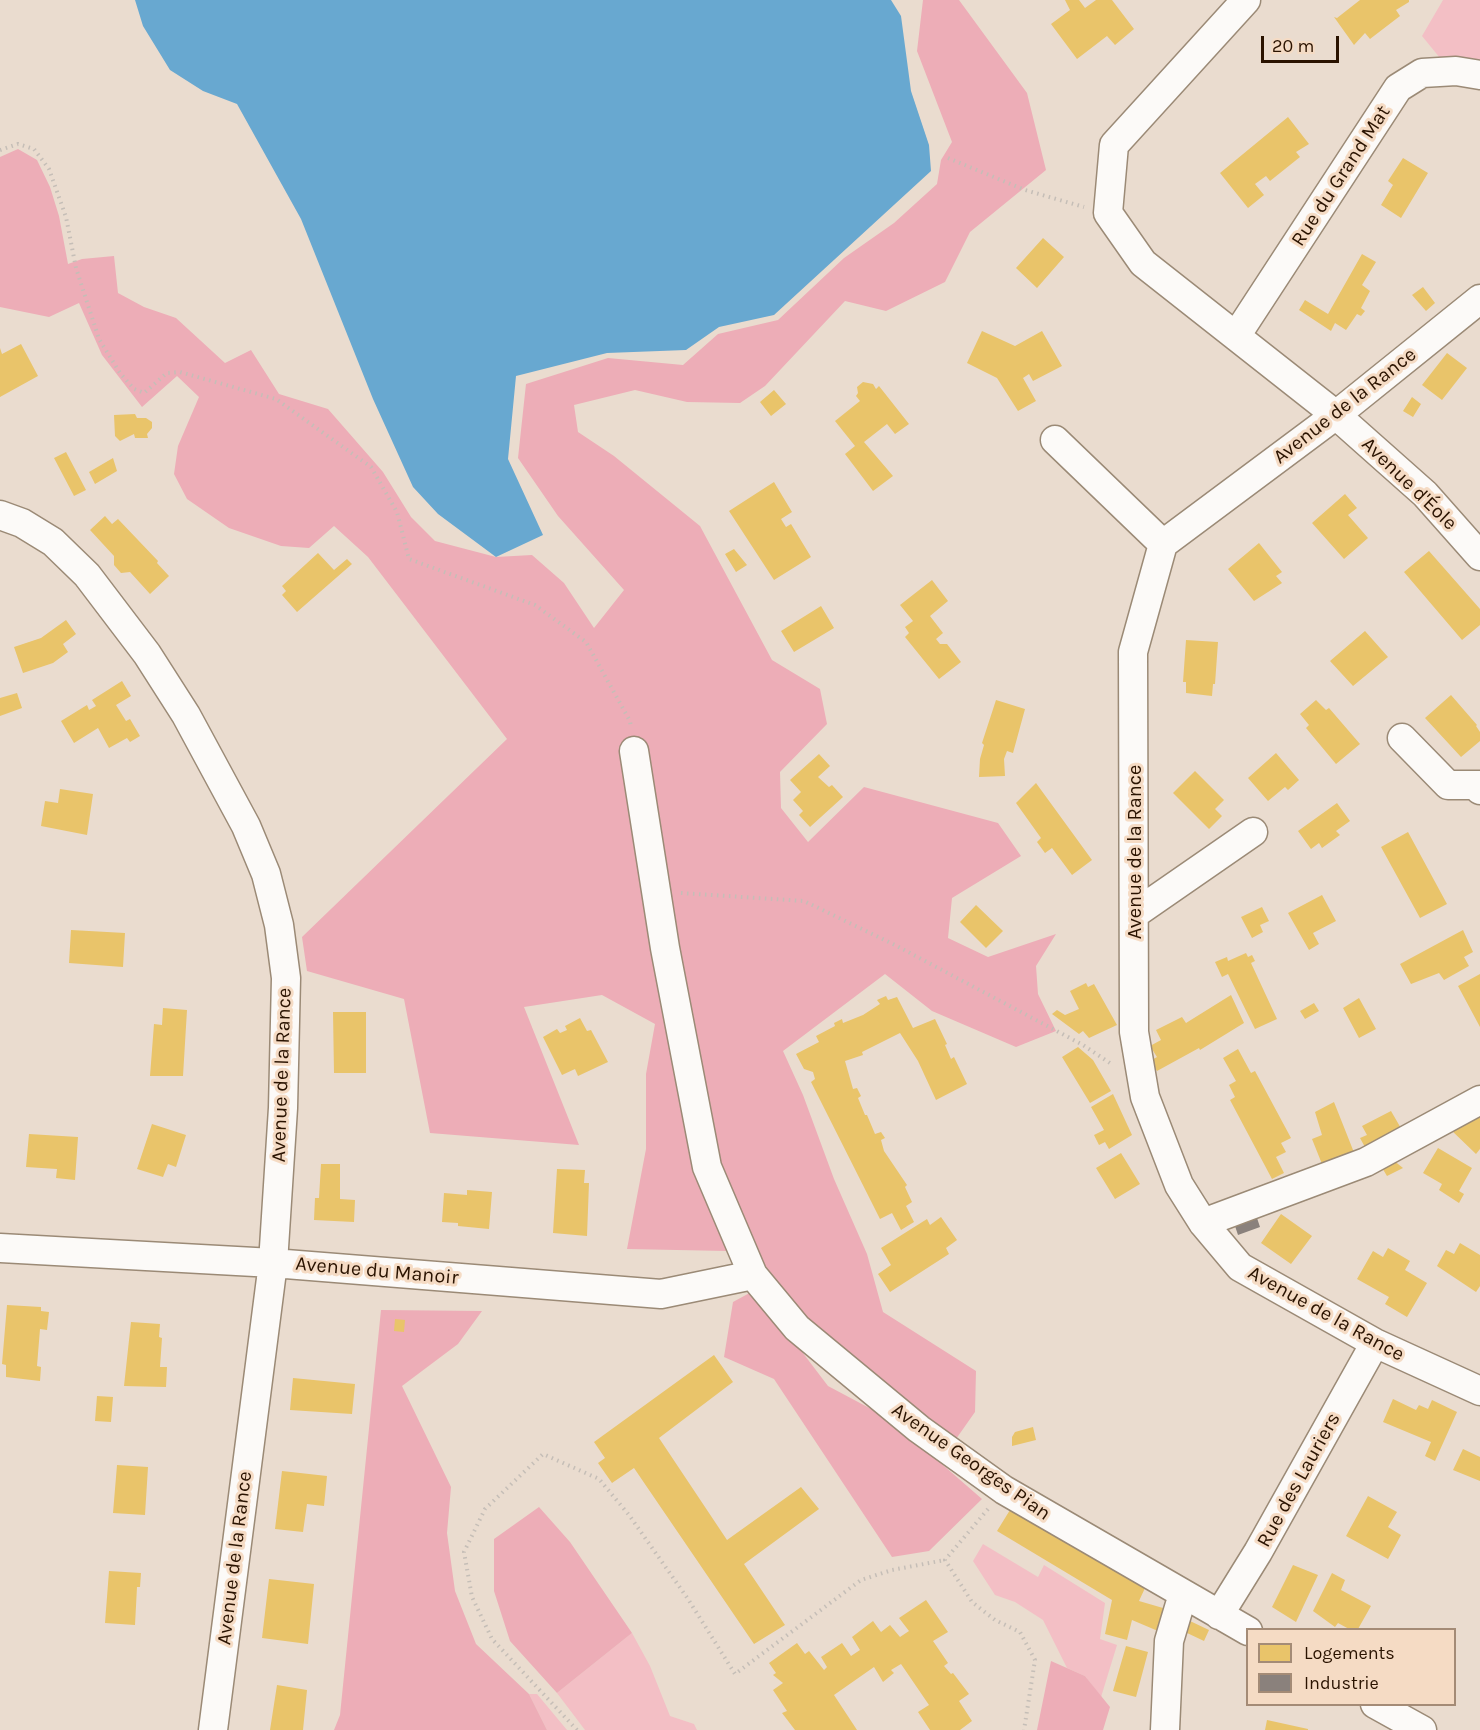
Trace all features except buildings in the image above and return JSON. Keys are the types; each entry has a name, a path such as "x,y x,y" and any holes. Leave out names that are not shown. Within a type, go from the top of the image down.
{"street":[{"path":"1246,0 1114,145 1108,213 1143,263 1335,415"},
{"name":"Rue du Grand Mat","path":"1236,336 1398,88 1422,73 1456,70 1480,75"},
{"name":"Avenue de la Rance","path":"1480,299 1335,415 1163,544 1133,652 1136,913 1134,1032 1143,1086 1179,1185 1203,1222 1240,1267 1376,1342 1480,1391"},
{"name":"Avenue d'Éole","path":"1335,415 1425,494 1480,556"},
{"path":"1054,440 1163,544"},
{"name":"Avenue de la Rance","path":"0,515 22,523 53,542 87,576 118,614 186,715 246,826 266,874 279,925 286,978 283,1108 273,1263 213,1730"},
{"path":"1402,738 1448,785 1480,786"},
{"name":"Avenue Georges Pian","path":"634,751 657,893 707,1167 753,1275 797,1328 919,1429 1004,1490 1246,1630"},
{"path":"1136,913 1253,832"},
{"path":"1203,1222 1366,1161 1480,1100"},
{"name":"Avenue du Manoir","path":"0,1248 273,1263 661,1294 753,1275"},
{"name":"Rue des Lauriers","path":"1219,1615 1258,1552 1376,1342"},
{"path":"1165,1730 1168,1641 1183,1594"},
{"path":"1380,1706 1422,1730"}],"path":[{"path":"0,150 18,144 34,149 49,169 66,218 76,268 99,339 120,373 134,389 144,393 167,373 180,372 276,399 371,467 397,512 409,559 536,605 586,642 630,721 634,751"},
{"path":"948,158 1025,190 1108,213"},
{"path":"657,893 717,894 804,901 895,945 1083,1045 1143,1086"},
{"path":"577,1730 492,1639 472,1597 464,1552 485,1509 543,1454 599,1479 628,1515 688,1599 735,1674 861,1580 892,1570 945,1560 1004,1490"},
{"path":"945,1560 972,1602 995,1620 1020,1632 1035,1660 1024,1730"}],"shaded area":[{"path":"923,0 959,0 1027,93 1046,170 970,232 945,282 886,311 845,301 765,386 740,403 687,402 635,390 574,405 578,432 614,456 700,526 772,660 820,689 827,724 780,772 781,808 808,842 864,787 998,823 1021,856 952,898 948,938 988,957 1056,934 1036,966 1038,994 1056,1031 1016,1047 932,1011 885,974 783,1051 803,1095 834,1179 867,1254 883,1312 976,1371 975,1412 956,1439 921,1420 775,1289 727,1251 627,1249 646,1149 646,1074 655,1024 602,995 524,1007 579,1145 430,1133 404,999 307,971 302,937 507,739 368,557 334,526 309,548 281,546 229,528 187,499 174,474 178,446 199,397 177,376 142,407 102,355 79,303 49,317 0,307 0,157 18,149 37,160 50,187 59,216 68,264 82,259 114,256 118,293 144,307 176,318 225,363 251,350 279,394 328,409 383,472 411,517 435,541 496,557 532,555 564,583 594,628 624,590 558,516 518,458 526,384 608,358 683,365 718,334 778,320 844,258 894,223 937,184 941,160 952,142 917,51"},
{"path":"1443,0 1480,0 1480,69 1461,66 1440,58 1422,36"},
{"path":"755,1290 828,1386 890,1419 982,1499 929,1551 892,1557 774,1379 724,1357 733,1302"},
{"path":"381,1310 482,1311 458,1344 402,1386 451,1487 447,1533 455,1591 476,1644 529,1694 547,1730 334,1730 340,1715"},
{"path":"539,1507 570,1542 632,1633 557,1693 510,1641 494,1591 494,1539"},
{"path":"983,1544 1038,1577 1044,1565 1105,1603 1100,1639 1117,1645 1101,1697 1085,1676 1067,1668 1043,1620 1015,1602 995,1595 973,1561"},
{"path":"632,1633 650,1666 670,1716 694,1724 697,1730 585,1730 557,1693"},
{"path":"1051,1661 1085,1676 1110,1707 1103,1730 1037,1730"},
{"path":"529,1694 537,1694 567,1730 547,1730"}],"water":[{"path":"135,0 891,0 901,16 911,91 929,145 931,171 774,315 719,327 686,350 607,353 516,376 508,459 543,535 496,557 438,514 413,487 373,399 301,219 237,104 203,91 170,70 143,26"}]}
